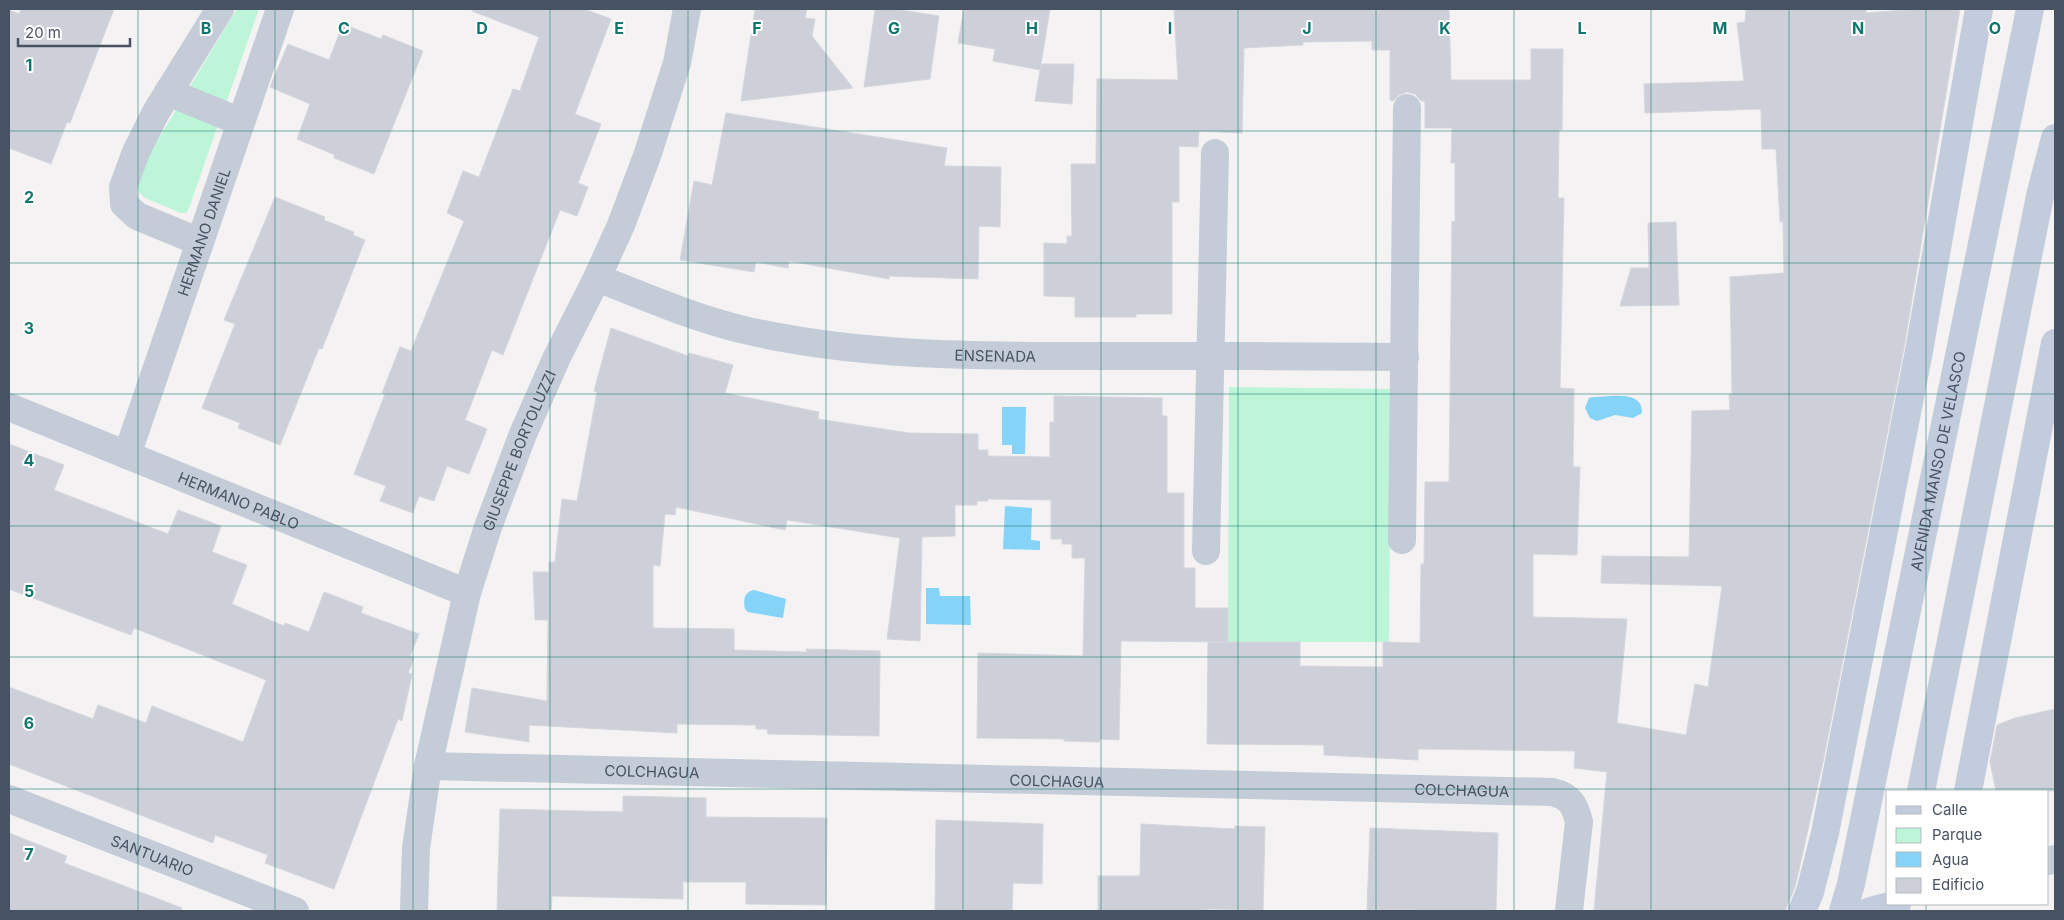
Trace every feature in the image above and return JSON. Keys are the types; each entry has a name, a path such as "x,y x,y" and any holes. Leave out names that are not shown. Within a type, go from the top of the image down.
{"main road":[{"path":"1802,911 1810,892 1825,833 1919,351 1979,9"},
{"name":"AVENIDA MANSO DE VELASCO","path":"1843,911 1851,884 2030,9"},
{"path":"1921,790 2040,196 2055,138"},
{"path":"1968,790 2055,343"},
{"path":"1870,911 1893,905"}],"street":[{"path":"200,242 137,216 124,204 123,187 136,152 168,92 220,9"},
{"name":"HERMANO DANIEL","path":"126,455 280,9"},
{"name":"GIUSEPPE BORTOLUZZI","path":"414,911 416,848 428,766 467,593 488,527 523,434 557,357 597,278 621,225 647,156 677,63 687,9"},
{"path":"168,92 241,122"},
{"path":"1402,540 1407,108"},
{"path":"1206,551 1215,153"},
{"name":"ENSENADA","path":"597,278 684,311 739,328 801,341 851,348 905,353 1021,356 1405,357"},
{"name":"HERMANO PABLO","path":"9,407 467,593"},
{"name":"COLCHAGUA","path":"428,766 1552,792 1564,795 1572,801 1578,822 1569,911"},
{"name":"SANTUARIO","path":"9,798 295,911"}],"green space":[{"path":"237,9 259,9 225,106 188,90"},
{"path":"178,107 218,125 186,213 181,213 145,198 138,191 139,182 147,160"},
{"path":"1229,387 1391,389 1389,642 1228,642"}],"water":[{"path":"1631,397 1641,405 1642,413 1633,418 1615,415 1597,421 1590,418 1585,408 1589,398"},
{"path":"1002,407 1026,407 1025,454 1012,454 1012,445 1002,445"},
{"path":"1005,506 1032,508 1031,540 1040,541 1040,550 1003,549"},
{"path":"926,588 939,588 940,596 970,596 971,625 926,624"},
{"path":"754,590 786,599 783,618 748,612 745,609 745,597"}],"building":[{"path":"21,9 114,9 70,123 67,122 51,164 9,148 9,10 19,14"},
{"path":"472,9 584,9 611,19 575,114 601,124 578,183 588,187 577,216 560,210 503,355 492,350 465,420 487,429 469,474 447,466 434,501 419,496 413,513 380,501 386,486 354,474 385,394 382,393 400,347 411,351 464,221 447,213 463,171 479,177 513,89 520,91 539,37 472,11"},
{"path":"755,9 807,9 805,18 815,19 812,36 853,88 741,101"},
{"path":"875,9 894,9 939,16 930,79 864,87"},
{"path":"964,9 1050,9 1040,70 993,61 995,49 958,43"},
{"path":"1174,9 1449,9 1451,80 1531,80 1531,49 1563,49 1562,130 1559,130 1558,198 1564,198 1560,388 1574,389 1573,467 1580,467 1577,555 1533,554 1533,617 1627,619 1617,723 1686,735 1695,684 1708,687 1722,586 1601,583 1602,556 1689,557 1692,411 1730,410 1729,394 1732,394 1730,277 1784,273 1783,222 1780,222 1776,149 1762,149 1761,109 1645,113 1644,84 1744,81 1737,23 1745,22 1746,9 1866,9 1866,13 1914,9 1960,9 1904,348 1823,762 1795,887 1785,911 1594,911 1607,772 1574,768 1575,751 1418,749 1418,760 1324,755 1324,745 1207,744 1208,642 1300,642 1300,666 1383,667 1383,642 1420,643 1421,564 1424,564 1425,482 1449,482 1452,221 1455,222 1455,163 1451,163 1452,128 1425,128 1425,101 1421,101 1415,94 1407,92 1399,95 1393,101 1390,100 1390,50 1372,50 1372,41 1303,42 1303,45 1244,48 1242,133 1199,131 1198,147 1179,146 1179,202 1172,202 1172,314 1136,314 1136,317 1075,317 1075,297 1044,296 1044,243 1067,244 1067,236 1072,236 1071,164 1096,164 1097,79 1178,80"},
{"path":"343,24 381,39 383,35 423,51 374,174 334,158 335,155 297,139 310,104 270,87 288,44 329,60"},
{"path":"1041,64 1074,64 1072,104 1035,101"},
{"path":"726,113 947,148 944,166 1001,167 1000,227 979,226 978,279 889,276 889,279 789,261 788,268 756,262 754,272 680,260 694,181 712,185"},
{"path":"275,197 325,217 324,220 354,232 353,235 365,240 322,349 319,348 280,445 238,428 240,423 202,408 235,324 224,320"},
{"path":"1676,222 1679,305 1620,306 1631,268 1649,268 1648,223"},
{"path":"611,328 688,356 689,353 733,365 725,393 819,412 818,419 909,433 978,434 978,450 988,450 988,456 1050,457 1050,422 1054,422 1054,396 1162,398 1162,416 1167,416 1167,493 1184,493 1184,568 1195,568 1195,608 1228,608 1228,642 1121,641 1119,740 1100,739 1099,742 1064,741 1064,739 977,738 978,653 1083,656 1085,558 1072,558 1072,544 1062,544 1062,539 1051,539 1051,500 988,499 988,501 977,501 977,505 955,505 955,536 922,537 920,641 887,639 900,538 787,520 785,530 676,507 675,515 665,514 660,566 653,565 653,628 734,629 734,650 880,651 879,736 768,734 767,729 756,729 756,725 677,724 677,733 529,725 529,742 465,732 472,688 547,701 548,620 535,620 533,572 549,572 549,562 555,562 562,499 577,501 597,392 594,391"},
{"path":"9,444 64,465 54,490 168,534 178,510 221,526 212,552 247,565 232,604 284,626 285,623 309,632 324,592 363,607 361,613 419,634 410,656 414,658 408,673 412,674 402,721 398,719 334,889 265,863 268,855 215,835 213,843 9,764 9,687 93,719 98,705 146,723 152,706 243,742 266,680 134,628 131,635 9,589"},
{"path":"2055,709 2055,791 1996,790 1990,762 1997,725 2015,718"},
{"path":"623,796 706,798 706,817 827,818 826,905 746,904 746,882 683,882 683,899 552,896 551,911 497,911 500,809 623,812"},
{"path":"936,820 1043,824 1042,884 1013,883 1012,911 935,911"},
{"path":"1141,824 1235,829 1235,826 1265,827 1263,911 1208,909 1207,911 1098,911 1098,876 1140,876"},
{"path":"1370,828 1498,833 1496,911 1367,910"},
{"path":"9,833 67,856 64,863 182,908 181,911 9,911"}]}
